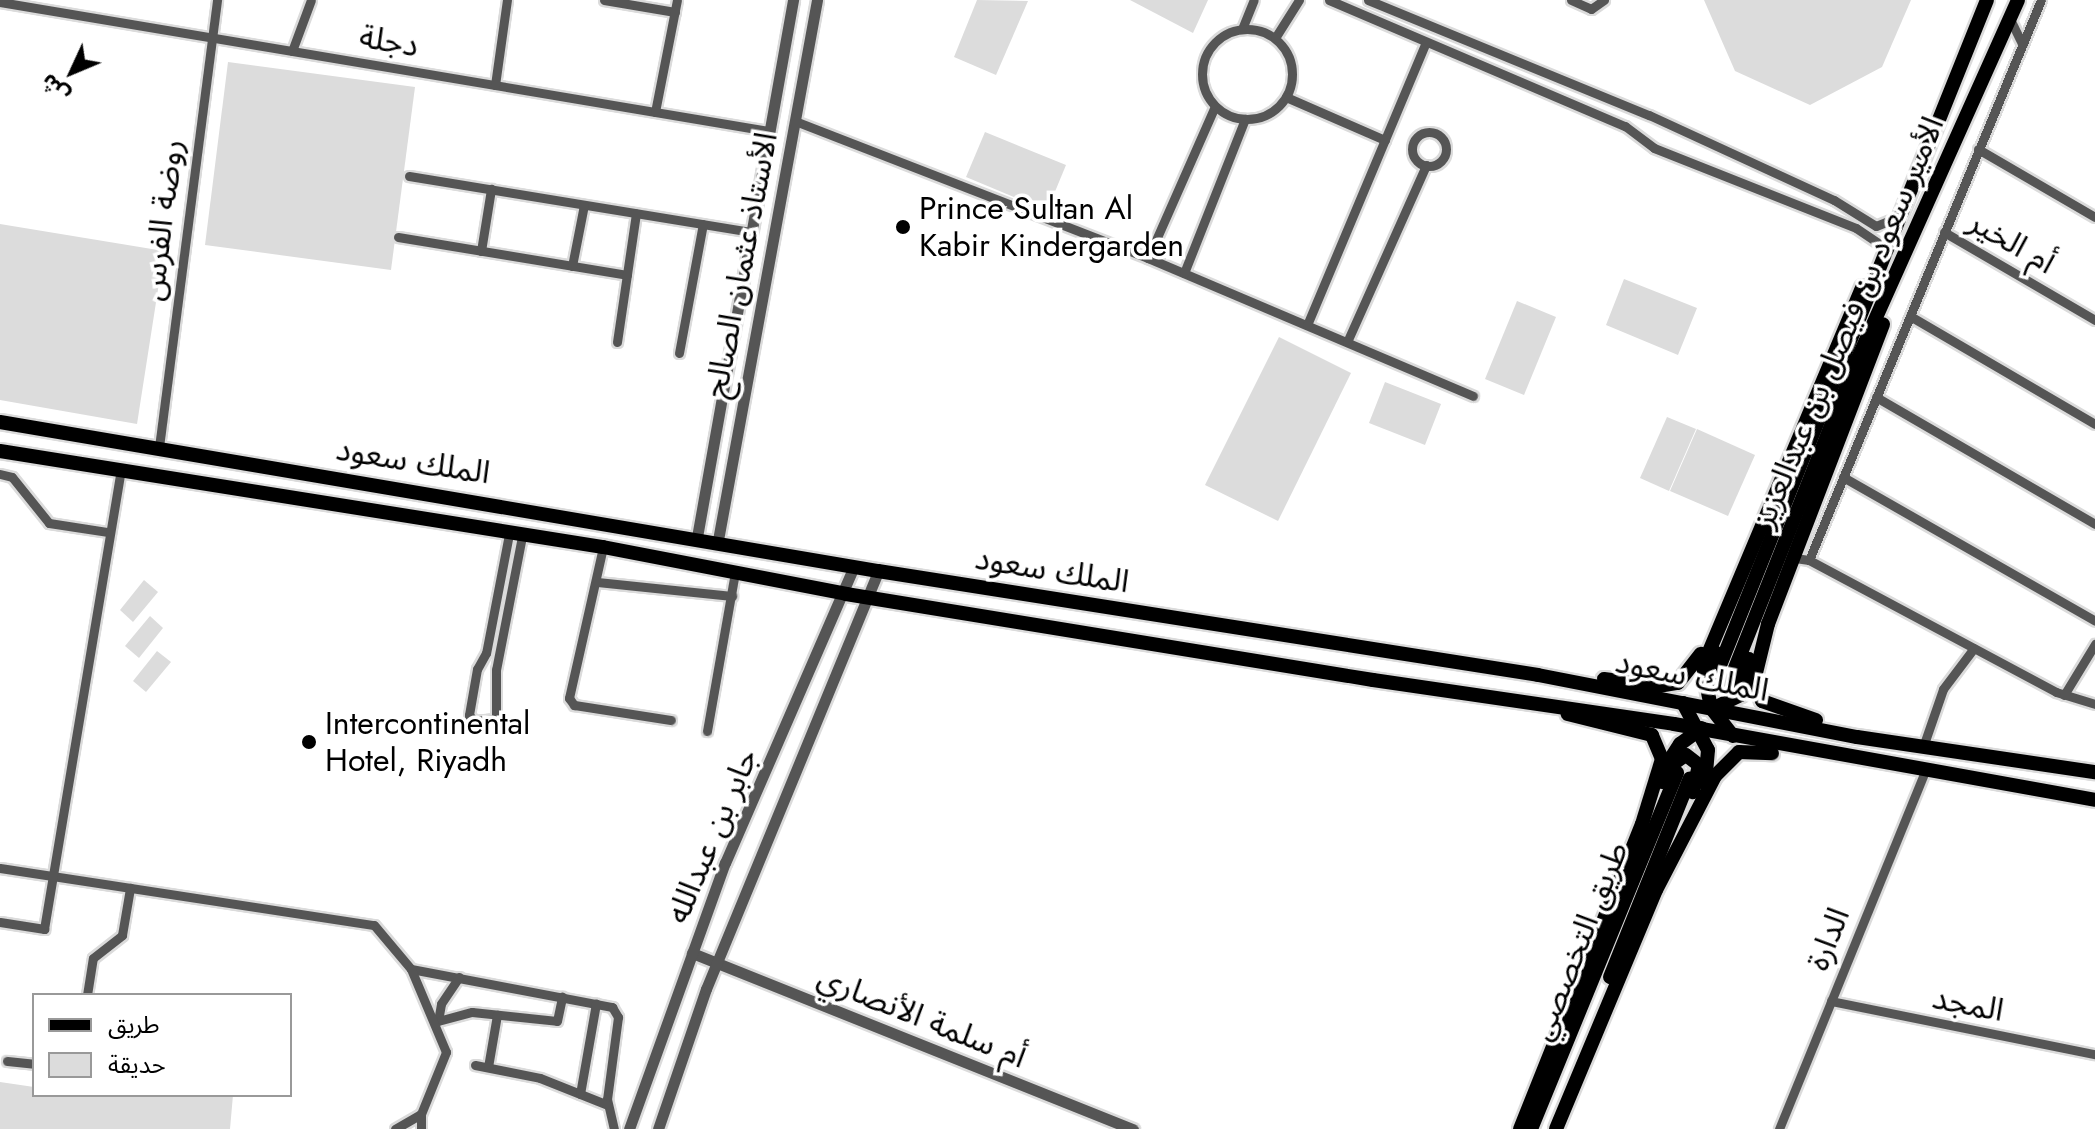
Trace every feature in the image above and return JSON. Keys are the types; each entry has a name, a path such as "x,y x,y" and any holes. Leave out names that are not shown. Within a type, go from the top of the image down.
{"main road":[{"name":"الأمير سعود بن فيصل بن عبدالعزيز","path":"1987,0 1830,388 1728,666 1908,246 2018,0"},
{"path":"1733,736 1714,715 1703,666 1835,345 1887,242"},
{"path":"1727,609 1711,666 1717,680 1731,683 1740,677 1802,559 1902,276 1908,246"},
{"name":"الملك سعود","path":"0,422 718,540 878,571 1538,675 1683,703 1714,715 1746,714 1857,737 1924,744 2095,772"},
{"name":"الملك سعود","path":"0,451 603,547 846,594 1373,680 1674,724 1695,723 1733,736 1851,760 1926,769 2095,800"},
{"path":"1538,675 1561,673 1658,686 1678,683 1693,668 1727,609"},
{"path":"1520,1129 1669,758 1695,723 1714,715 1741,695 1768,624"},
{"path":"1768,624 1754,681 1762,701 1857,737"},
{"path":"1534,702 1652,735 1662,759 1642,824"},
{"path":"1556,1129 1656,890 1710,772 1695,723 1683,703"},
{"path":"1656,890 1715,776 1739,752 1851,760"},
{"path":"1642,824 1670,766 1686,755 1696,760 1697,782 1656,890"},
{"name":"طريق التخصصي","path":"1531,1129 1684,776 1548,1129"}],"street":[{"name":"روضة الفرس","path":"159,447 217,0"},
{"path":"292,51 311,0"},
{"path":"495,85 507,0"},
{"path":"604,0 675,12"},
{"path":"655,112 677,0"},
{"name":"الأستاذ عثمان الصالح","path":"697,537 793,0"},
{"name":"الأستاذ عثمان الصالح","path":"718,540 817,0"},
{"path":"1242,29 1254,0"},
{"path":"1275,38 1299,0"},
{"path":"1329,0 1625,126 1654,148 1887,242"},
{"path":"1368,0 1649,115 1834,200 1876,226 1898,217"},
{"path":"1571,0 1591,9 1604,0"},
{"path":"2041,0 1843,477 1802,559 2064,695 2095,704"},
{"name":"دجلة","path":"0,2 768,131"},
{"path":"2010,19 2022,44"},
{"path":"1242,29 1275,38 1291,65 1286,97 1261,117 1245,119 1215,106 1207,94 1203,66 1216,41 1242,29"},
{"path":"1307,325 1426,42"},
{"path":"1286,97 1385,140"},
{"path":"1148,258 1215,106"},
{"path":"1184,273 1245,119"},
{"path":"795,121 1148,258 1473,396"},
{"path":"1978,149 2095,217"},
{"path":"1347,342 1426,165"},
{"path":"409,176 750,232"},
{"path":"481,251 491,189"},
{"path":"572,266 584,205"},
{"path":"617,342 636,213"},
{"path":"679,353 703,224"},
{"name":"أم الخير","path":"1944,232 2095,320"},
{"path":"398,237 627,275"},
{"path":"1910,316 2095,424"},
{"path":"1876,397 2095,524"},
{"path":"0,922 44,929 108,532 121,469"},
{"path":"0,474 12,477 49,523 108,532"},
{"path":"1843,477 2095,621"},
{"path":"515,535 496,670 496,719 474,721 469,715 477,669 486,653 515,535"},
{"path":"603,547 569,698 574,705 671,720"},
{"name":"جابر بن عبدالله","path":"629,1129 725,863 846,594 854,567"},
{"name":"جابر بن عبدالله","path":"658,1129 717,963 870,597 878,571"},
{"path":"707,731 735,573"},
{"path":"597,582 732,596"},
{"path":"2064,695 2095,644"},
{"path":"1924,744 1943,689 1974,648"},
{"name":"الدارة","path":"1779,1129 1926,769"},
{"path":"0,868 374,925 411,969 438,1021 446,1052 421,1114 420,1129 407,1121"},
{"path":"87,993 93,958 122,935 130,888"},
{"name":"أم سلمة الأنصاري","path":"692,953 1133,1129"},
{"path":"411,969 615,1009 618,1017 608,1105 614,1129"},
{"path":"438,1021 441,1004 459,977"},
{"path":"438,1021 462,1013 557,1021 562,997"},
{"name":"المجد","path":"1831,1001 2095,1054"},
{"path":"580,1094 596,1003"},
{"path":"488,1067 497,1015"},
{"path":"7,1061 32,1064"},
{"path":"475,1065 540,1078 608,1105"},
{"path":"395,1129 421,1114"}],"green space":[{"path":"977,0 1028,1 996,75 954,57"},
{"path":"1130,0 1208,0 1193,33"},
{"path":"1704,0 1911,0 1882,67 1810,105 1735,71"},
{"path":"228,62 415,87 391,270 205,245"},
{"path":"985,132 1066,165 1047,211 966,177"},
{"path":"0,224 164,251 137,424 0,400"},
{"path":"1624,279 1697,308 1678,355 1606,325"},
{"path":"1517,301 1556,317 1524,395 1485,379"},
{"path":"1279,337 1351,373 1278,521 1205,485"},
{"path":"1385,382 1441,404 1425,445 1369,423"},
{"path":"1667,417 1696,429 1669,491 1640,478"},
{"path":"1697,429 1755,455 1728,516 1670,491"},
{"path":"144,580 158,592 133,622 120,610"},
{"path":"150,616 163,628 139,658 125,646"},
{"path":"157,651 171,662 146,692 133,681"},
{"path":"0,1082 32,1087 32,1097 233,1097 230,1129 0,1129"}],"tunnel":[{"path":"1692,774 1734,671"}],"place":[{"name":"Prince Sultan Al Kabir Kindergarden","path":"903,227"},
{"name":"Intercontinental Hotel, Riyadh","path":"309,742"}]}
